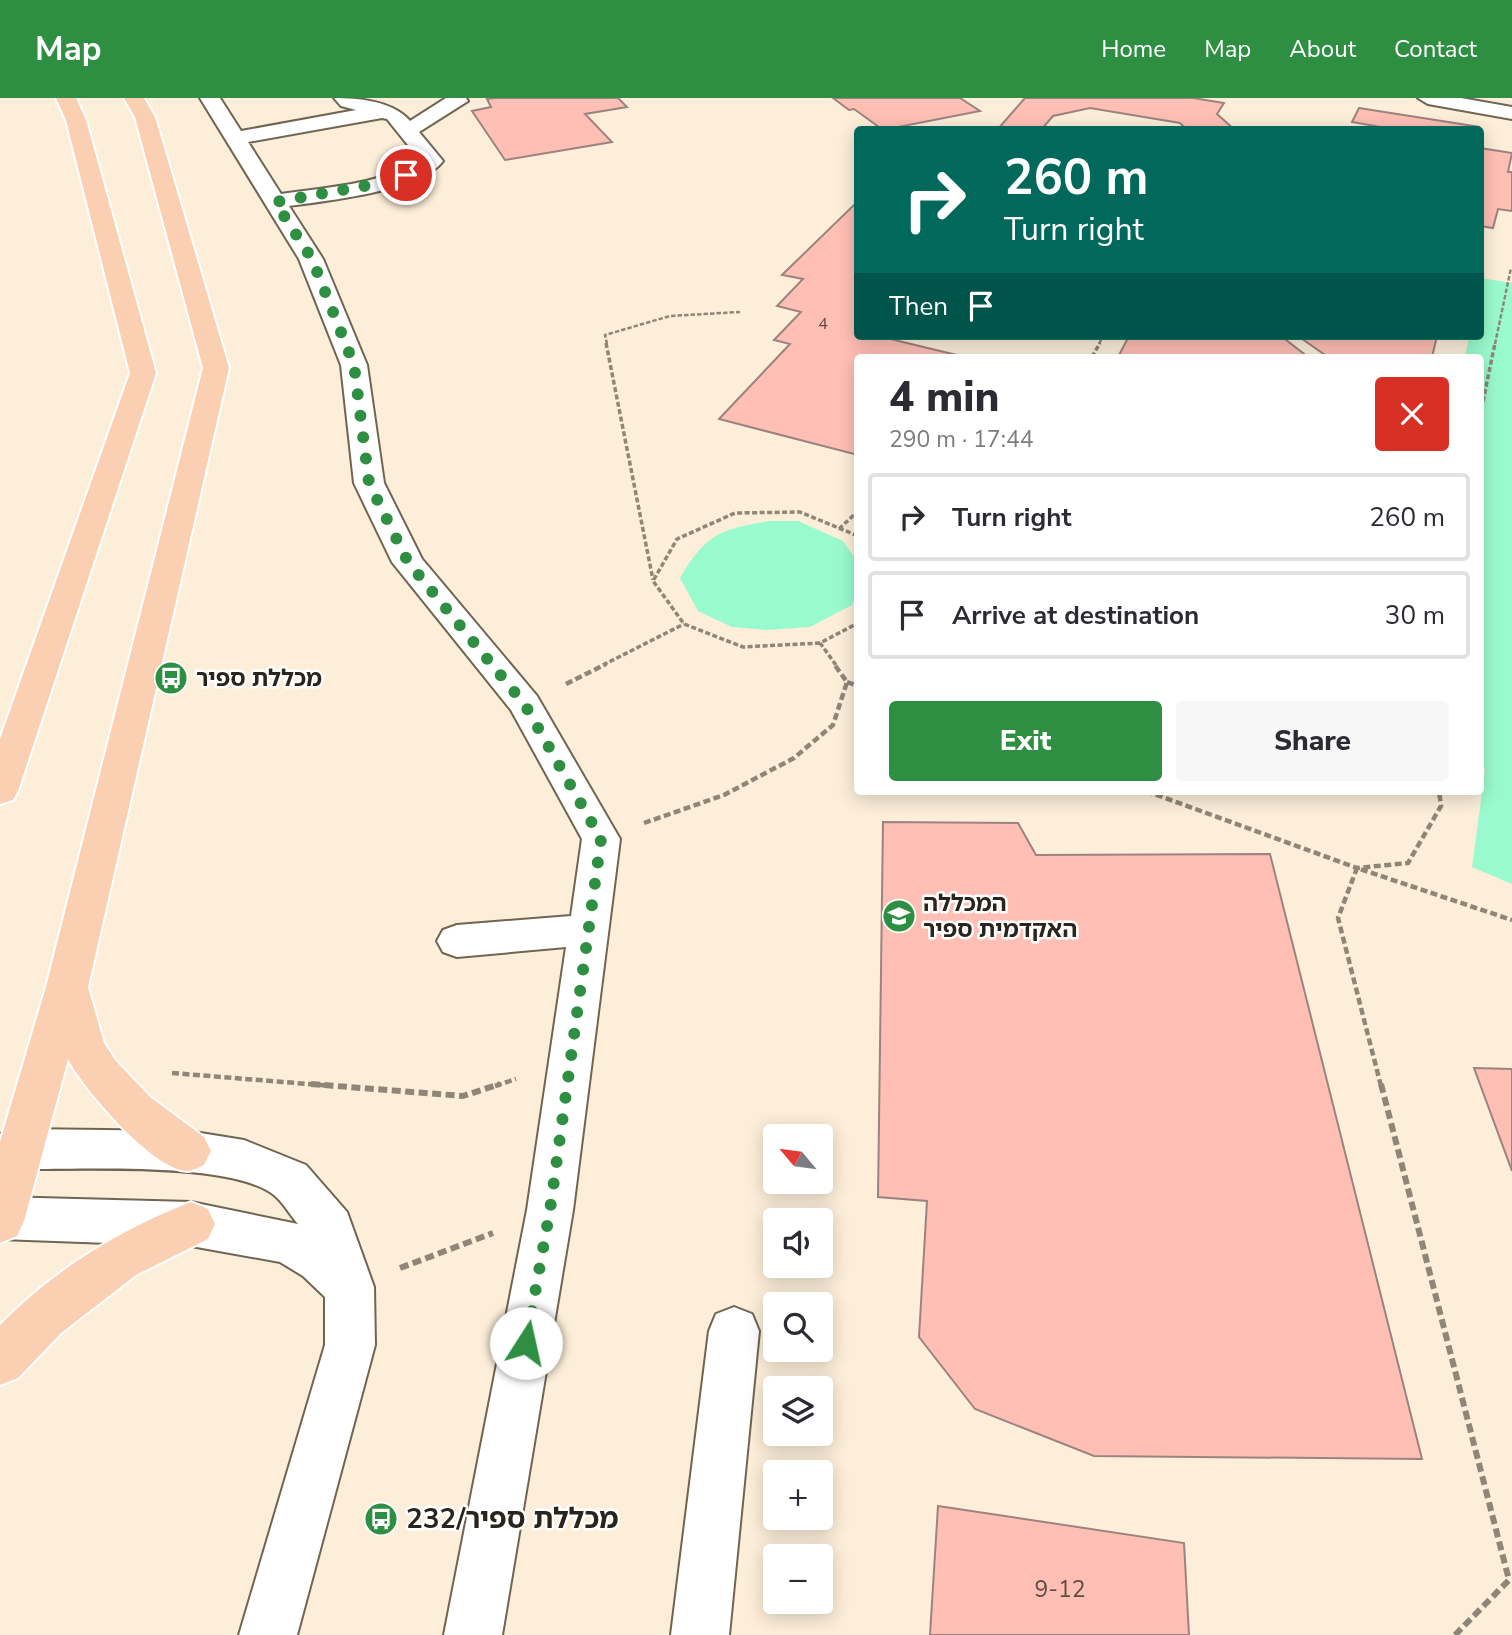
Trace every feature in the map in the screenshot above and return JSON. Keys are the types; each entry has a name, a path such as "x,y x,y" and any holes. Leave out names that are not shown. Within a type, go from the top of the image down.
{"main road":[{"path":"0,791 143,373 76,120 66,98"},
{"path":"0,1219 10,1152 67,987 216,368 145,117 134,98"},
{"path":"67,987 89,1058 152,1128 188,1151"},
{"path":"0,1360 43,1316 120,1259 191,1224"}],"street":[{"path":"210,98 312,259 354,365 369,483 408,562 525,705 601,839 550,1210 472,1635"},
{"path":"407,131 458,101 456,98"},
{"path":"1428,98 1485,106 1512,113"},
{"path":"275,202 392,181 421,170 432,161 394,114 348,99"},
{"path":"235,138 383,112"},
{"path":"457,941 589,930"},
{"path":"10,1152 188,1151 244,1160 290,1180 330,1227 350,1287 351,1345 268,1635"},
{"path":"0,1219 191,1224 288,1242 320,1260 350,1287"},
{"path":"700,1635 734,1331"}],"path":[{"path":"1484,397 1511,268"},
{"path":"740,312 670,316 605,335 653,581 684,624 743,647 820,643 854,625"},
{"path":"653,581 677,539 735,513 800,512 854,534"},
{"path":"839,528 854,515"},
{"path":"525,705 684,624"},
{"path":"820,643 846,682 854,685"},
{"path":"601,839 724,794 794,758 833,725 846,682"},
{"path":"1157,795 1357,868 1512,920"},
{"path":"1357,868 1408,863 1441,806 1440,795"},
{"path":"1357,868 1338,918 1509,1580 1455,1635"},
{"path":"96,1067 463,1097 571,1062"},
{"path":"350,1287 550,1210"}],"green space":[{"path":"1484,278 1512,283 1512,884 1472,867 1482,795 1484,795 1485,770 1484,354 1466,354 1468,340 1484,340"},
{"path":"769,521 798,521 843,541 854,557 852,605 810,627 767,630 732,627 698,611 680,578 698,551 707,543 738,527"}],"building":[{"path":"618,98 627,107 585,114 612,142 505,160 472,111 491,107 487,99"},
{"path":"833,98 960,98 980,111 903,126 877,126 854,109 849,110"},
{"path":"1025,98 1193,98 1224,103 1217,114 1230,126 1183,126 1180,123 1090,108 1053,116 1044,126 1000,126"},
{"path":"1359,108 1474,126 1375,126 1352,122"},
{"path":"1484,149 1512,153 1508,172 1512,172 1512,211 1498,209 1493,228 1484,227"},
{"path":"854,205 854,340 895,340 953,354 854,354 854,454 719,419 790,344 774,340 801,312 777,306 803,279 782,275"},
{"path":"1127,340 1286,340 1304,354 1120,354"},
{"path":"1304,340 1436,340 1433,354 1324,354"},
{"path":"883,822 1018,823 1036,855 1270,854 1422,1459 1094,1456 975,1409 919,1337 927,1201 878,1197"},
{"path":"1474,1068 1512,1069 1512,1171"},
{"path":"938,1506 1184,1543 1189,1635 930,1635"}],"place":[{"name":"מכללת ספיר","path":"171,678"},
{"name":"המכללה האקדמית ספיר","path":"899,916"},
{"name":"מכללת ספיר/232","path":"381,1519"}],"route":[{"path":"406,175 392,181 275,202 312,259 354,365 369,483 408,562 525,705 601,839 550,1210 526,1343"}]}
